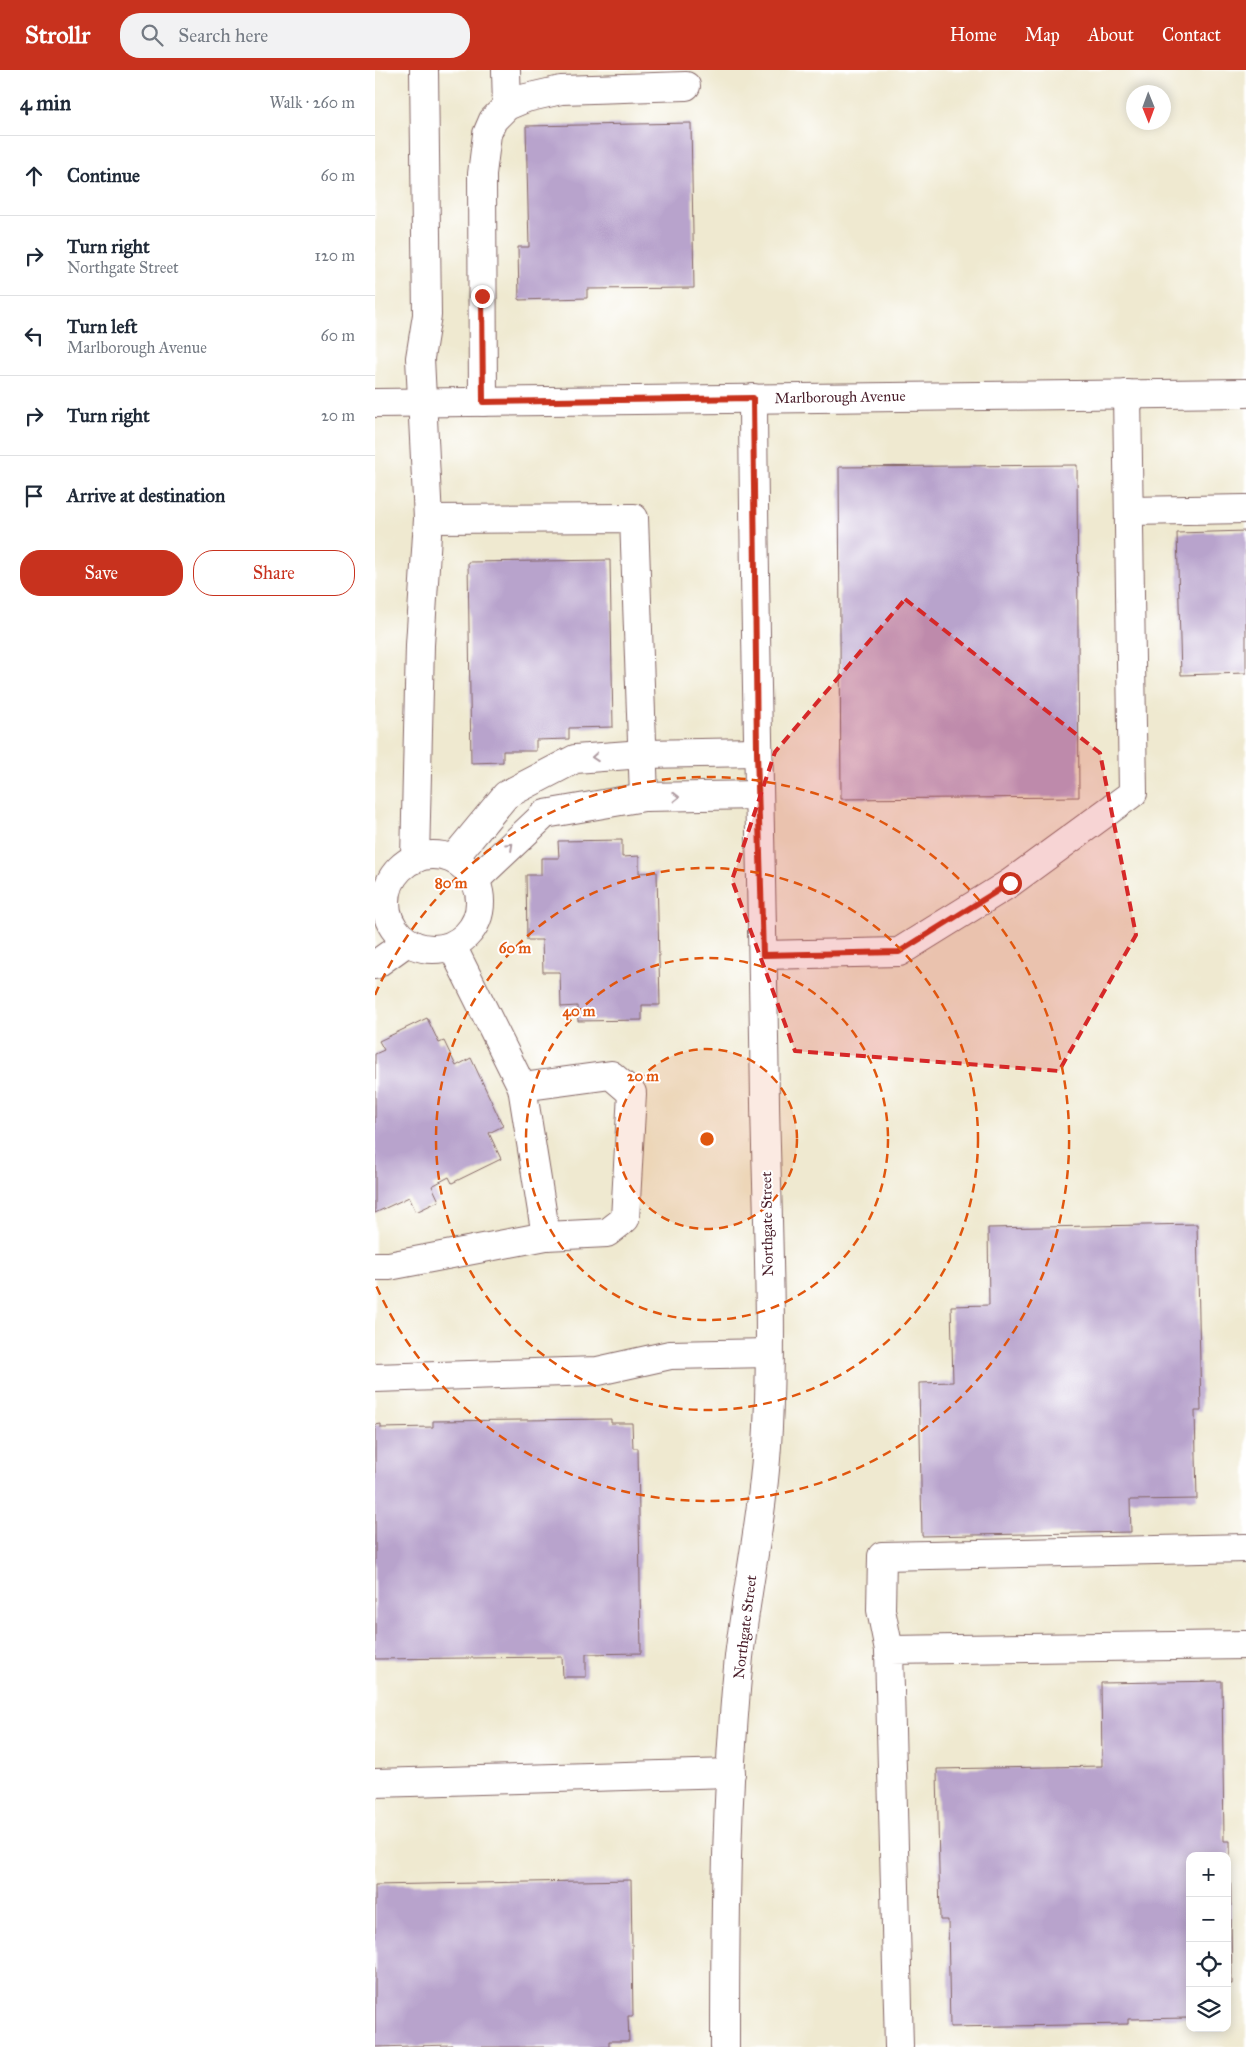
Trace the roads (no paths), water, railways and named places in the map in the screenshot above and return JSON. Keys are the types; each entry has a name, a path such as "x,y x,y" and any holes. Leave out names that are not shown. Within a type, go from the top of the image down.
{"street":[{"path":"415,859 420,645 428,519 420,358 427,315 424,70"},
{"path":"506,70 507,106"},
{"path":"483,402 481,238 483,151 493,120 507,106 527,98 561,90 686,86"},
{"name":"Marlborough Avenue","path":"375,403 1246,393"},
{"path":"763,955 899,952 1010,883 1133,793 1127,394"},
{"name":"Northgate Street","path":"725,2047 725,1893 739,1655 761,1506 768,1429 769,1354 763,955 757,752 753,398"},
{"path":"1129,511 1246,509"},
{"path":"428,519 634,518 644,797"},
{"path":"453,860 506,795 575,758 643,754 757,752"},
{"path":"475,880 545,814 644,797 759,796"},
{"path":"438,855 453,860 465,868 475,880 480,895 480,910 475,925 465,938 452,946 437,950 421,948 407,942 395,931 388,917 385,902 388,886 396,872 415,859 438,855"},
{"path":"375,965 407,942"},
{"path":"452,946 522,1087 546,1236"},
{"path":"375,1266 389,1266 546,1236 607,1233 625,1219 632,1092 611,1075 522,1087"},
{"path":"375,1378 598,1371 669,1355 769,1354"},
{"path":"899,2047 889,1650 881,1610 882,1556 1246,1548"},
{"path":"889,1650 1246,1645"},
{"path":"375,1783 731,1773"}]}
